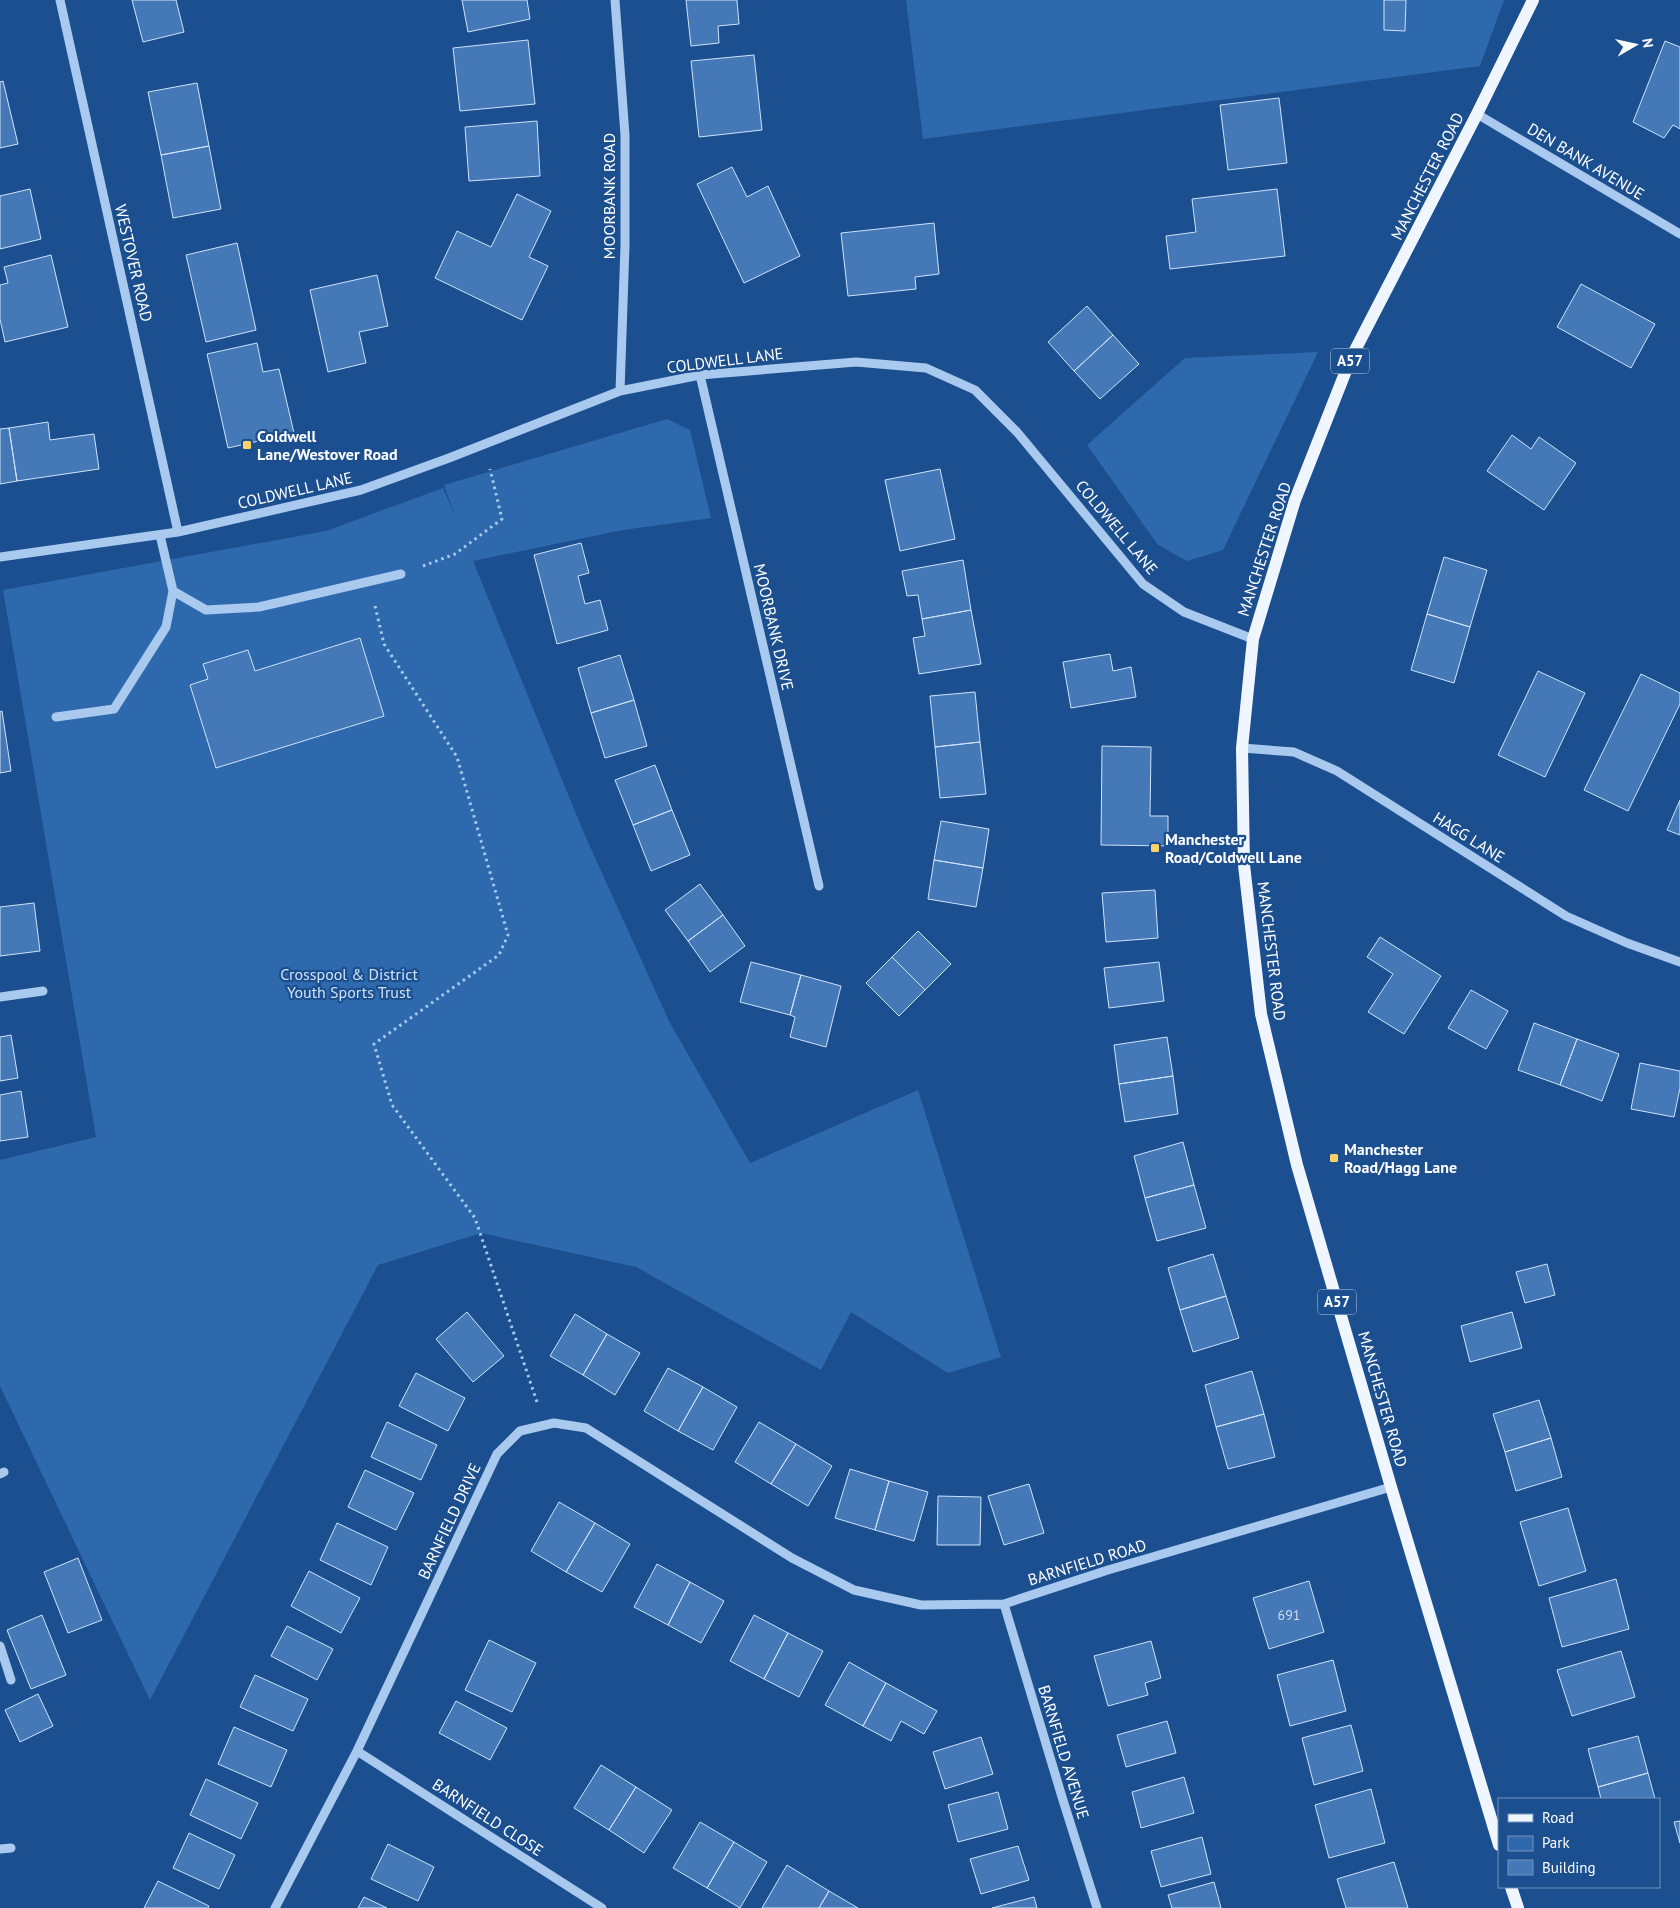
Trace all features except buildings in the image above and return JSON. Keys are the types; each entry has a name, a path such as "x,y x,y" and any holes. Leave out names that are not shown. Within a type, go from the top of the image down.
{"main road":[{"name":"MANCHESTER ROAD","path":"1498,1842 1297,1166 1261,1014 1244,865 1242,748 1253,639 1295,500 1352,358 1533,0"},
{"path":"1512,1888 1518,1908"}],"street":[{"name":"WESTOVER ROAD","path":"60,0 178,532"},
{"name":"MOORBANK ROAD","path":"615,0 625,135 625,246 620,391"},
{"name":"DEN BANK AVENUE","path":"1477,114 1680,234"},
{"name":"COLDWELL LANE","path":"0,557 178,532 361,490 620,391 700,375 856,362 926,368 975,390 1017,432 1143,584 1184,612 1253,639"},
{"name":"MOORBANK DRIVE","path":"700,375 819,886"},
{"path":"56,717 114,709 166,627 173,592 160,535"},
{"path":"173,592 206,610 259,607 401,574"},
{"name":"HAGG LANE","path":"1242,748 1294,752 1337,771 1566,916 1628,943 1680,962"},
{"path":"0,997 43,991"},
{"name":"BARNFIELD DRIVE","path":"275,1908 357,1751 497,1454 520,1431 554,1423 586,1428 792,1558"},
{"name":"BARNFIELD ROAD","path":"792,1558 854,1590 921,1605 1004,1604 1108,1570 1391,1487"},
{"name":"BARNFIELD AVENUE","path":"1004,1604 1097,1908"},
{"path":"0,1646 11,1680"},
{"name":"BARNFIELD CLOSE","path":"357,1751 602,1908"},
{"path":"0,1849 11,1848"}],"path":[{"path":"401,574 455,554 502,519 484,444"},
{"path":"370,582 384,644 456,757 508,935 499,955 374,1044 392,1105 475,1218 545,1425"}],"green space":[{"path":"906,0 1504,0 1480,66 923,139"},
{"path":"1318,352 1223,550 1187,561 1158,545 1087,445 1185,358"},
{"name":"Crosspool & District Youth Sports Trust","path":"667,419 690,430 711,518 623,530 473,561 583,831 669,1021 750,1163 918,1090 1001,1357 948,1373 851,1312 821,1370 636,1267 481,1233 378,1265 150,1700 0,1386 0,1160 96,1137 3,590 326,531 443,488 455,516 444,485"}],"place":[{"name":"Coldwell Lane/Westover Road","path":"247,445"},
{"name":"Manchester Road/Coldwell Lane","path":"1155,848"},
{"name":"Manchester Road/Hagg Lane","path":"1334,1158"}]}
